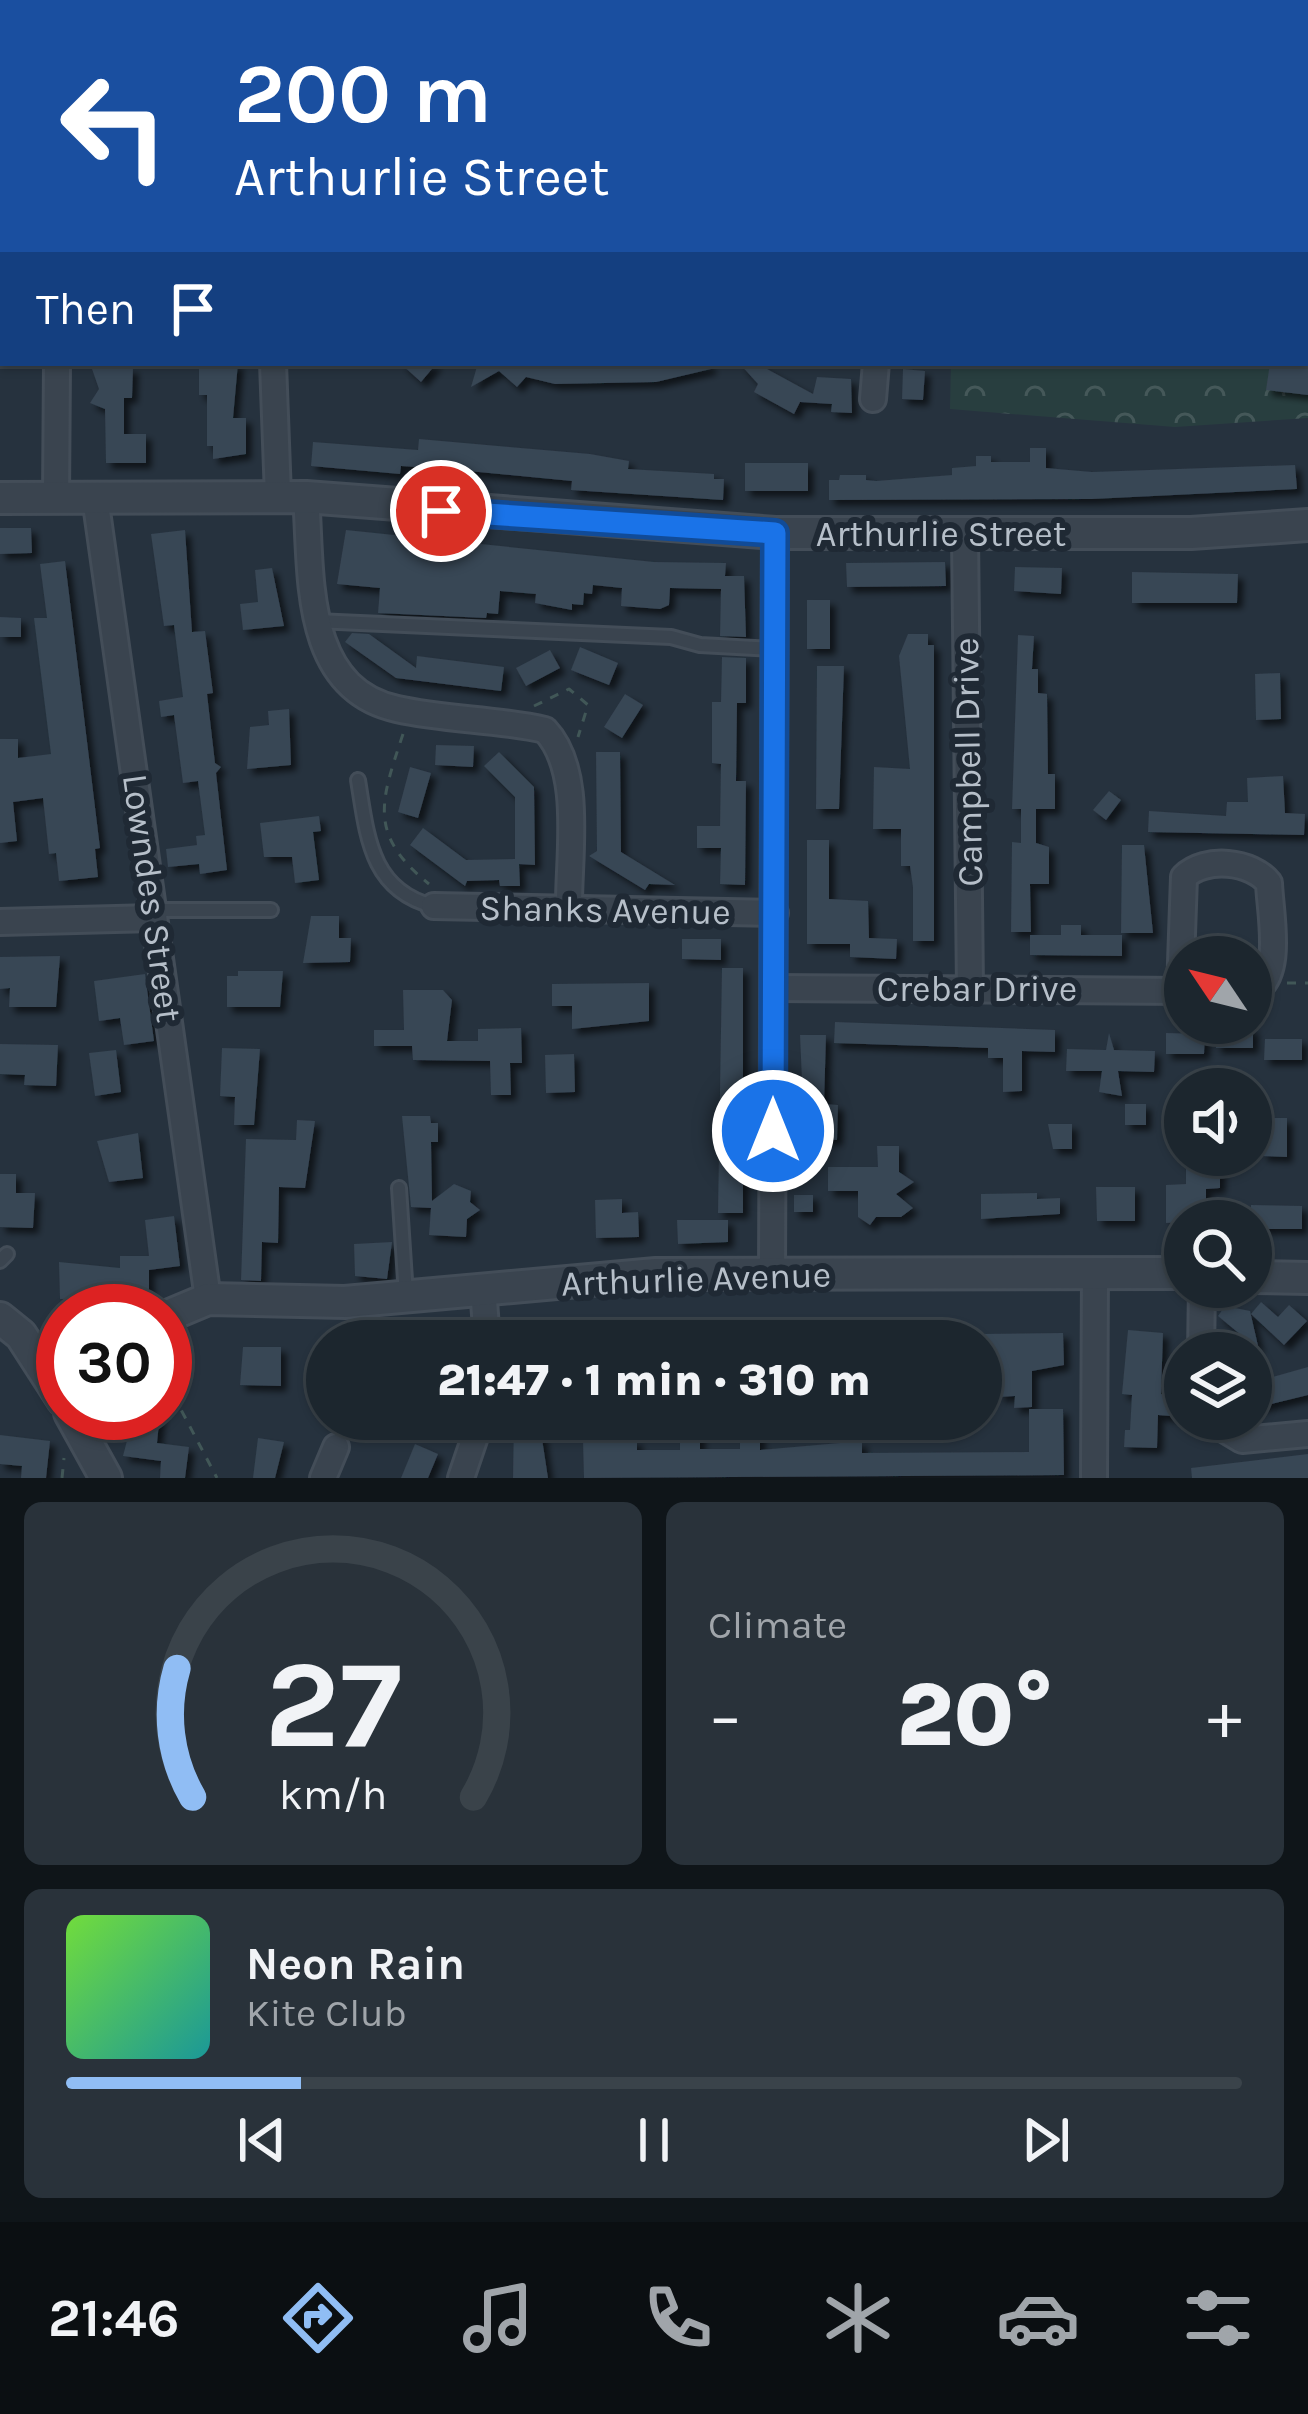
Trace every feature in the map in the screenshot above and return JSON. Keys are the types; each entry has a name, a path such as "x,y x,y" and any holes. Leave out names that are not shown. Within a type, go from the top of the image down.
{"street":[{"path":"56,498 57,366"},
{"path":"273,366 315,621 331,663 358,690 394,709 545,730 560,746 567,773 569,910"},
{"path":"873,399 876,366"},
{"name":"Arthurlie Street","path":"0,498 292,496 775,533 1191,533 1308,525"},
{"name":"Lowndes Street","path":"95,497 208,1299"},
{"path":"772,1275 775,533"},
{"name":"Campbell Drive","path":"965,535 970,989"},
{"name":"Crebar Drive","path":"1183,936 1184,877 1202,866 1235,866 1253,868 1269,884 1271,936"},
{"name":"Shanks Avenue","path":"443,906 776,913"},
{"path":"0,922 155,914"},
{"name":"Crebar Drive","path":"774,988 1164,991"},
{"name":"Arthurlie Avenue","path":"208,1299 406,1296 656,1274 1164,1273"},
{"path":"1094,1274 1094,1478"},
{"path":"1272,1277 1308,1278"},
{"path":"483,1288 486,1320"},
{"path":"192,1305 208,1299"},
{"path":"0,1318 36,1354"},
{"path":"1272,1437 1308,1434"},
{"path":"85,1440 106,1478"},
{"path":"460,1478 474,1440"},
{"path":"323,1478 336,1447"}],"lane":[{"path":"315,621 671,637 700,645 776,649"},
{"path":"358,780 377,868 402,892 443,906"},
{"path":"155,914 272,910"},
{"path":"399,1188 406,1296"}],"path":[{"path":"410,711 380,805 400,861 443,906"},
{"path":"192,1432 217,1478"}],"green space":[{"path":"951,366 1308,366 1308,418 1175,427 950,409"}],"building":[{"path":"199,366 238,366 233,418 246,418 246,454 213,459 213,446 207,446 207,395 199,395"},
{"path":"403,366 434,366 421,382"},
{"path":"477,366 711,369 656,382 555,384 526,377 517,387 499,371 471,387"},
{"path":"742,366 762,366 813,394 817,377 851,379 852,413 831,412 832,404 800,402 794,414 754,392 758,384"},
{"path":"1270,366 1308,366 1308,395 1266,390"},
{"path":"133,368 132,398 124,398 124,434 146,434 146,463 106,463 105,409 90,403 99,389 92,369"},
{"path":"903,369 925,371 923,400 902,399"},
{"path":"419,439 590,454 629,461 628,469 714,474 714,479 724,479 723,500 571,490 572,481 447,469 401,466 400,474 311,466 313,442 418,450"},
{"path":"1030,448 1046,448 1046,468 1092,472 1295,465 1297,489 1092,499 829,500 829,480 839,480 840,475 866,475 866,480 876,481 952,475 952,468 976,466 976,456 991,456 991,462 1030,462"},
{"path":"745,463 808,463 808,491 745,491"},
{"path":"0,528 31,528 32,553 0,554"},
{"path":"185,530 192,632 205,631 213,693 207,694 215,763 221,767 216,773 227,870 200,874 199,864 168,867 166,849 197,845 196,836 205,835 198,781 183,783 174,715 161,717 159,701 183,697 174,625 164,626 151,534"},
{"path":"346,530 654,562 726,563 725,576 744,576 746,637 720,636 721,589 670,588 669,605 660,609 621,606 622,588 593,585 592,594 584,593 583,605 572,604 572,610 535,603 536,594 500,591 498,614 487,613 486,618 378,613 380,588 337,584"},
{"path":"65,561 100,848 95,849 98,877 59,881 56,853 49,854 43,798 13,802 17,841 0,843 0,739 18,739 18,758 51,754 34,618 47,618 40,564"},
{"path":"945,562 946,586 847,587 846,563"},
{"path":"1015,567 1062,568 1061,594 1014,591"},
{"path":"272,568 284,626 243,630 240,604 258,602 255,570"},
{"path":"1132,572 1238,574 1237,603 1132,603"},
{"path":"807,600 830,600 830,649 807,649"},
{"path":"0,617 21,618 21,637 0,637"},
{"path":"352,633 369,634 416,668 417,656 504,667 501,691 396,678 345,642"},
{"path":"908,634 928,634 928,645 934,645 934,941 913,941 913,887 910,866 901,866 901,829 873,829 874,767 910,769 899,656"},
{"path":"1018,635 1034,636 1032,669 1038,669 1038,693 1047,694 1048,774 1055,774 1055,809 1036,809 1036,843 1049,847 1049,884 1030,884 1031,932 1011,932 1012,842 1021,843 1021,809 1012,809"},
{"path":"580,647 618,663 609,685 571,670"},
{"path":"550,650 560,668 526,686 516,668"},
{"path":"722,657 746,658 746,703 737,703 736,781 746,781 745,885 720,884 721,848 697,848 697,826 720,826 721,764 712,763 712,702 721,702"},
{"path":"817,666 844,666 839,809 816,809"},
{"path":"1280,673 1281,719 1256,720 1255,674"},
{"path":"625,694 643,705 622,738 604,727"},
{"path":"289,709 291,765 247,769 250,727 269,725 268,711"},
{"path":"436,745 474,746 473,767 435,765"},
{"path":"499,752 534,787 535,865 519,864 520,886 500,886 499,880 467,881 465,886 410,845 423,828 466,860 515,859 515,797 484,766"},
{"path":"596,752 620,752 621,852 675,885 649,884 645,890 589,856 597,851"},
{"path":"410,767 431,773 418,818 398,812"},
{"path":"1283,776 1285,813 1305,814 1304,835 1148,832 1149,811 1226,816 1227,802 1248,802 1247,778"},
{"path":"1109,791 1121,800 1106,820 1093,810"},
{"path":"319,816 321,831 313,832 319,880 295,883 292,857 264,857 260,823"},
{"path":"807,840 829,840 829,899 868,901 869,938 897,939 896,959 850,957 850,944 807,944"},
{"path":"1122,845 1144,845 1153,933 1121,933"},
{"path":"311,916 339,916 339,938 351,938 350,962 303,963"},
{"path":"1061,925 1081,925 1081,935 1122,935 1122,956 1030,955 1030,935 1061,935"},
{"path":"682,939 721,939 721,960 682,959"},
{"path":"60,956 56,1007 9,1007 10,988 0,989 0,957"},
{"path":"722,968 743,968 743,1213 718,1213"},
{"path":"238,971 283,971 280,1007 227,1007 227,976 238,976"},
{"path":"145,974 154,1041 124,1045 120,1018 99,1021 94,981"},
{"path":"649,983 649,1021 572,1029 572,1006 552,1006 552,984"},
{"path":"403,990 443,990 452,1000 447,1041 478,1041 478,1029 521,1028 522,1063 510,1063 511,1095 491,1095 490,1061 413,1060 412,1046 374,1046 374,1030 404,1030"},
{"path":"835,1022 1055,1030 1055,1052 1022,1051 1022,1091 1003,1092 1003,1058 988,1058 988,1048 834,1043"},
{"path":"1109,1033 1114,1050 1155,1051 1154,1072 1118,1071 1122,1096 1099,1092 1102,1071 1066,1071 1067,1049 1106,1050"},
{"path":"800,1035 826,1035 824,1104 838,1105 837,1140 814,1139 814,1127 804,1127"},
{"path":"1272,1039 1302,1039 1302,1060 1264,1060 1265,1044 1272,1044"},
{"path":"0,1044 58,1045 56,1086 24,1085 25,1075 0,1074"},
{"path":"1166,1044 1204,1044 1204,1054 1166,1054"},
{"path":"1216,1044 1253,1044 1253,1048 1216,1048"},
{"path":"222,1048 260,1049 254,1125 234,1125 235,1097 220,1096"},
{"path":"116,1050 121,1092 95,1096 89,1053"},
{"path":"574,1054 575,1092 546,1093 545,1055"},
{"path":"1125,1104 1146,1104 1146,1125 1125,1125"},
{"path":"402,1116 430,1116 431,1123 438,1123 438,1142 431,1142 432,1201 454,1184 471,1191 470,1202 480,1210 467,1219 466,1237 429,1235 431,1208 411,1207"},
{"path":"1272,1118 1287,1118 1287,1157 1272,1156"},
{"path":"297,1120 315,1121 305,1188 279,1187 278,1243 262,1242 261,1281 241,1280 246,1139 296,1140"},
{"path":"1048,1124 1072,1124 1072,1149 1053,1149"},
{"path":"138,1133 143,1178 109,1182 97,1141"},
{"path":"877,1146 899,1146 899,1172 914,1182 896,1194 913,1208 901,1217 876,1217 870,1225 858,1217 858,1191 828,1191 828,1167 878,1167"},
{"path":"0,1174 16,1174 16,1193 35,1193 33,1228 0,1227"},
{"path":"1186,1176 1220,1176 1220,1188 1206,1189 1206,1200 1166,1200 1166,1185 1186,1184"},
{"path":"1096,1187 1135,1187 1135,1221 1097,1221"},
{"path":"1037,1193 1037,1199 1060,1198 1060,1214 981,1219 981,1194"},
{"path":"794,1195 813,1195 813,1212 794,1212"},
{"path":"622,1199 622,1213 638,1212 639,1237 596,1238 595,1200"},
{"path":"1272,1205 1302,1206 1302,1229 1272,1229"},
{"path":"174,1216 180,1266 149,1270 149,1284 60,1284 59,1262 120,1268 120,1256 149,1256 145,1220"},
{"path":"677,1220 728,1220 728,1242 678,1244"},
{"path":"392,1242 387,1279 355,1276 354,1244"},
{"path":"1289,1305 1307,1321 1284,1345 1251,1314 1256,1308 1268,1308 1278,1317"},
{"path":"1224,1308 1250,1311 1255,1332 1237,1332 1218,1316"},
{"path":"1128,1330 1163,1333 1164,1415 1158,1415 1157,1448 1124,1447 1132,1395 1122,1394"},
{"path":"1063,1333 1064,1365 1032,1371 1032,1407 1014,1408 1015,1396 1002,1397 1002,1334"},
{"path":"243,1347 281,1347 281,1386 240,1385"},
{"path":"1308,1367 1308,1395 1272,1404 1272,1377"},
{"path":"1029,1409 1063,1409 1064,1475 584,1478 583,1441 637,1440 637,1450 680,1450 680,1440 700,1440 700,1449 740,1449 740,1440 760,1440 760,1450 862,1441 862,1453 1029,1452"},
{"path":"0,1435 50,1441 46,1478 21,1478 22,1466 0,1464"},
{"path":"258,1438 284,1442 275,1478 253,1478"},
{"path":"127,1440 189,1447 185,1478 160,1478 161,1461 123,1456"},
{"path":"514,1440 542,1440 548,1478 513,1478"},
{"path":"415,1444 438,1454 428,1478 401,1478"},
{"path":"1308,1454 1308,1478 1192,1478 1191,1468"}],"route":[{"path":"441,511 775,533 773,1131"}]}
